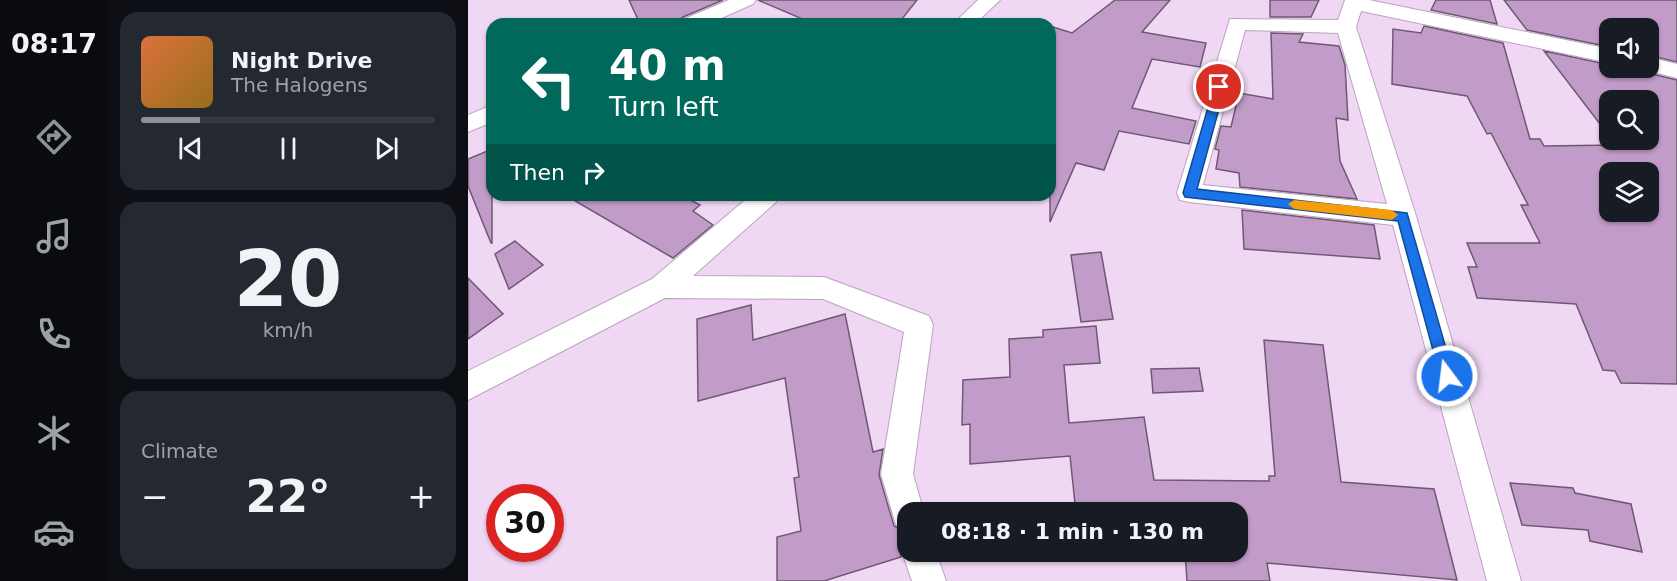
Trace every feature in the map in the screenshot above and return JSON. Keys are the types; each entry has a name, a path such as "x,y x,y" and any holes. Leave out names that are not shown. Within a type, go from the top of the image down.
{"street":[{"path":"705,18 746,0"},
{"path":"970,18 990,0"},
{"path":"1352,10 1403,216 1504,581"},
{"path":"1403,216 1189,193 1237,23 1352,10 1599,54"},
{"path":"1659,67 1677,71"},
{"path":"468,124 486,116"},
{"path":"468,386 662,287 760,201"},
{"path":"662,287 824,288 919,325 897,474 905,502"},
{"path":"922,562 928,581"}],"building":[{"path":"629,0 723,0 682,18 637,18"},
{"path":"758,0 917,0 903,18 800,18"},
{"path":"1115,0 1170,0 1142,32 1206,43 1200,67 1152,59 1132,108 1196,121 1189,144 1119,131 1104,170 1076,163 1050,222 1050,201 1056,201 1056,28 1072,33"},
{"path":"1270,0 1319,0 1311,17 1270,17"},
{"path":"1436,0 1490,0 1497,24 1431,10"},
{"path":"1504,0 1677,0 1677,62 1659,58 1659,18 1599,18 1599,45 1527,30"},
{"path":"1424,26 1503,43 1530,139 1540,139 1544,146 1599,145 1599,150 1659,150 1659,90 1599,90 1599,123 1544,51 1599,63 1599,78 1659,78 1659,76 1677,80 1677,384 1621,383 1615,371 1603,370 1576,304 1477,298 1468,267 1477,267 1467,243 1540,243 1521,205 1528,205 1491,133 1487,134 1467,96 1392,84 1393,29 1421,33"},
{"path":"1271,33 1303,34 1299,42 1339,46 1345,65 1348,120 1336,118 1340,161 1357,199 1240,187 1239,173 1216,169 1219,150 1215,149 1221,126 1231,127 1239,93 1273,99"},
{"path":"486,152 486,201 492,201 492,243 468,186 468,159"},
{"path":"575,201 692,201 700,205 693,211 713,225 673,258"},
{"path":"1242,210 1374,225 1380,259 1244,249"},
{"path":"515,241 543,265 509,289 495,254"},
{"path":"1101,252 1113,319 1081,322 1071,255"},
{"path":"468,278 503,314 468,339"},
{"path":"751,305 753,340 845,314 873,452 883,449 879,475 894,526 897,528 897,558 824,581 777,581 777,537 801,531 794,478 799,477 785,378 698,401 697,319"},
{"path":"1096,326 1100,363 1064,365 1069,423 1144,417 1154,480 1269,481 1269,476 1275,476 1264,340 1323,345 1341,482 1434,489 1457,580 1267,563 1270,581 1187,581 1186,562 1248,562 1248,502 1075,502 1070,456 970,464 970,424 962,425 963,380 1010,377 1009,339 1043,337 1043,330"},
{"path":"1199,368 1203,391 1153,393 1151,369"},
{"path":"1510,483 1573,488 1575,493 1631,504 1642,552 1590,541 1588,530 1522,525"}],"slow traffic":[{"path":"1294,204 1392,215"}],"route":[{"path":"1219,87 1189,193 1403,216 1447,376"}]}
